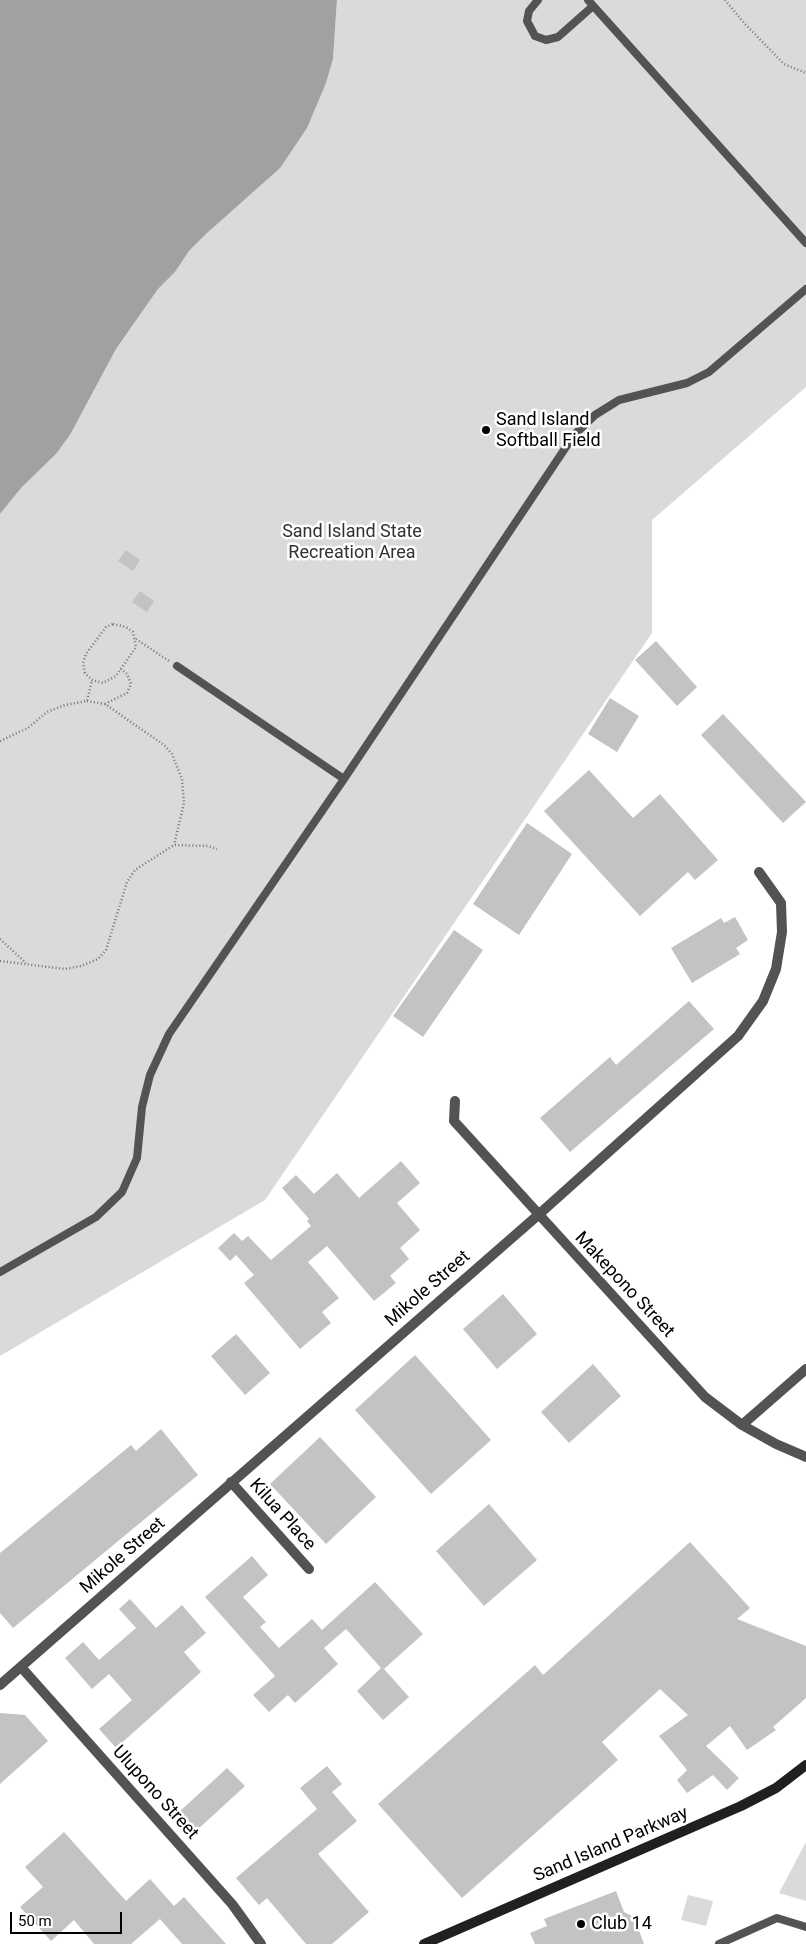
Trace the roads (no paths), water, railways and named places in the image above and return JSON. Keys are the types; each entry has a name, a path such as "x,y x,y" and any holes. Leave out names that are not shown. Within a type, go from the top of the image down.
{"street":[{"name":"Mikole Street","path":"0,1685 537,1216 738,1036 763,1002 776,969 782,932 781,903 760,872"},
{"name":"Makepono Street","path":"455,1101 454,1121 537,1216 705,1397 742,1425 776,1444 806,1457"},
{"path":"742,1425 806,1369"},
{"name":"Kilua Place","path":"231,1482 309,1569"},
{"name":"Ulupono Street","path":"21,1667 232,1904 261,1944"},
{"name":"Sand Island Parkway","path":"424,1944 741,1806 776,1788 806,1765"}],"lane":[{"path":"538,0 529,10 527,21 535,36 546,40 562,34 590,3 806,243"},
{"path":"0,1272 96,1217 122,1192 137,1158 145,1091 162,1047 344,779 566,446 584,424 606,407 619,400 687,383 704,375 806,289"},
{"path":"177,666 344,779"},
{"path":"719,1944 777,1918 806,1927"}],"place":[{"name":"Sand Island Softball Field","path":"486,430"},
{"name":"Club 14","path":"581,1924"}],"park label":[{"name":"Sand Island State Recreation Area","path":"352,542"}]}
